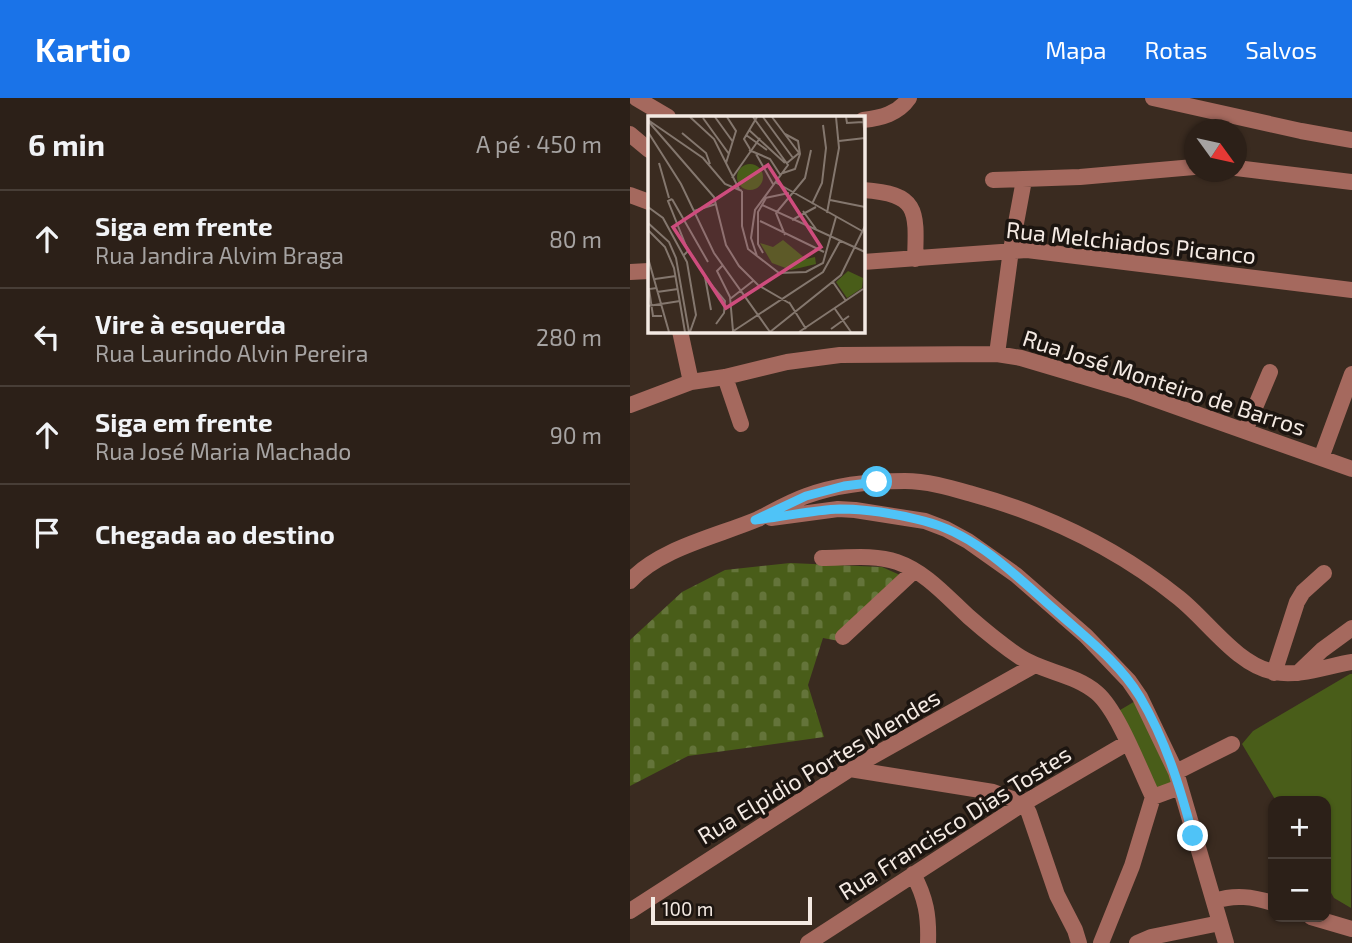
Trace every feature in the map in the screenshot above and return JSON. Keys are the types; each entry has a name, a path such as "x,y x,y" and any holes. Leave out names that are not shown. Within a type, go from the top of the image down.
{"street":[{"path":"636,98 666,116"},
{"path":"864,120 890,114 902,107 909,98"},
{"path":"1153,98 1352,140"},
{"path":"630,134 648,149"},
{"path":"993,180 1184,168"},
{"path":"1247,169 1352,182"},
{"path":"997,354 1011,250 1024,180"},
{"path":"864,190 900,196 909,204 916,230 915,259"},
{"path":"630,195 648,202"},
{"name":"Rua Melchiados Picanco","path":"864,262 1011,250 1082,256 1352,290"},
{"path":"630,272 648,271"},
{"path":"680,332 691,382"},
{"name":"Rua José Monteiro de Barros","path":"630,405 691,382 787,362 840,355 997,354 1021,358 1118,387 1352,469"},
{"path":"1245,431 1270,372"},
{"path":"1321,458 1352,374"},
{"path":"725,377 741,424"},
{"path":"630,581 653,563 682,548 755,520 806,496 844,486 907,481 945,487 998,501 1082,534 1133,563 1185,602 1238,654 1256,667 1274,673 1298,673 1352,662"},
{"path":"755,520 838,509 925,521 968,541 1016,575 1095,645 1129,681 1140,697 1178,779 1226,943"},
{"path":"822,558 876,558 897,562 940,589 1008,649 1035,666 1053,670 1097,693 1112,711 1153,797"},
{"path":"843,637 914,571"},
{"path":"1274,673 1297,602 1303,592 1324,573"},
{"path":"1298,673 1322,650 1352,628"},
{"name":"Rua Elpidio Portes Mendes","path":"630,911 850,769 1035,666"},
{"path":"1112,711 1140,697"},
{"name":"Rua Francisco Dias Tostes","path":"819,940 913,874 1024,803 1127,743"},
{"path":"1101,943 1132,866 1153,797 1232,744"},
{"path":"850,769 993,792 1024,803 1057,895 1076,930 1079,943"},
{"path":"913,874 927,903 928,943"},
{"path":"1215,901 1240,896 1268,902"},
{"path":"1328,922 1352,929"},
{"path":"1137,943 1151,937 1220,923"}],"green space":[{"path":"790,563 882,567 900,575 839,641 823,638 808,685 824,737 688,756 630,786 630,640 682,592 725,570"},
{"path":"1352,674 1351,908 1334,898 1331,893 1331,796 1273,796 1242,744 1253,731"},
{"path":"1137,700 1175,784 1149,792 1115,713"}],"route":[{"path":"877,482 844,486 806,496 755,520 838,509 877,512 925,521 946,529 989,555 1086,636 1129,681 1140,697 1176,772 1193,836"}]}
